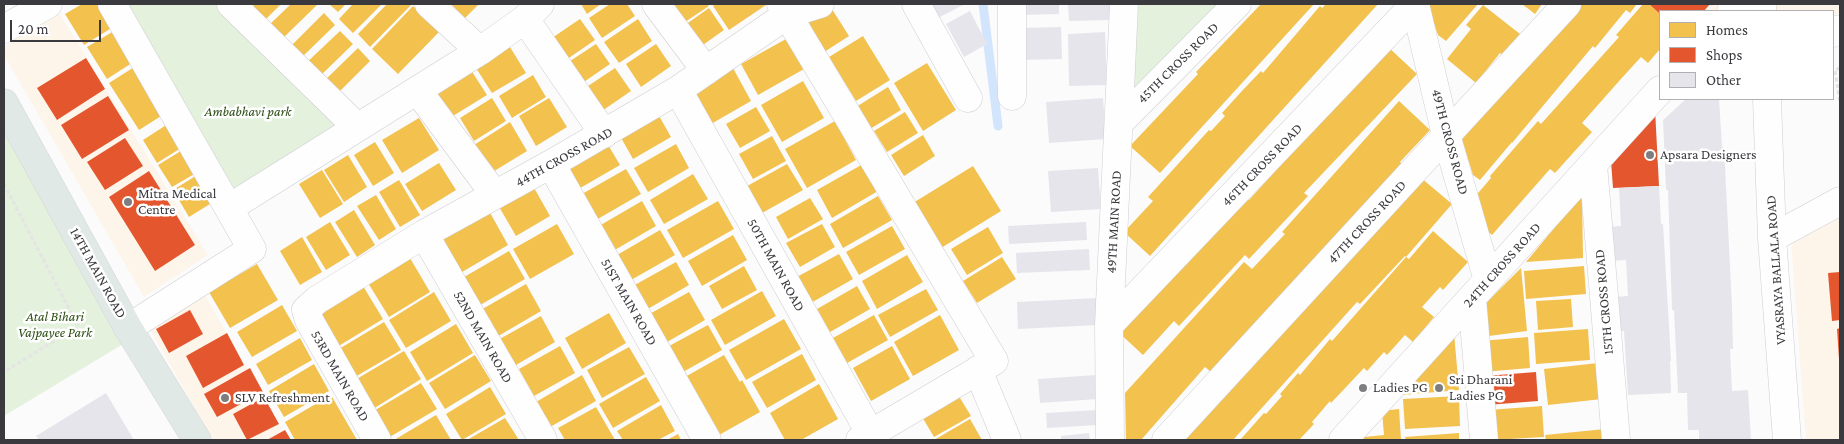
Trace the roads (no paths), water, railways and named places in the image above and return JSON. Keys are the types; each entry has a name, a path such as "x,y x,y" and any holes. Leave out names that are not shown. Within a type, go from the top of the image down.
{"main road":[{"name":"14TH MAIN ROAD","path":"4,103 128,328 197,440"}],"street":[{"path":"4,29 48,4"},
{"path":"112,4 252,249 128,328"},
{"path":"231,4 357,127"},
{"path":"430,4 480,51"},
{"path":"656,4 706,71"},
{"name":"44TH CROSS ROAD","path":"306,310 317,300 424,234 604,134 678,90 706,71 785,9 820,4"},
{"path":"916,4 968,98"},
{"path":"1012,4 1012,96"},
{"name":"49TH MAIN ROAD","path":"1110,440 1109,325 1124,4"},
{"name":"45TH CROSS ROAD","path":"1119,123 1237,4"},
{"name":"49TH CROSS ROAD","path":"1415,4 1480,289 1484,440"},
{"name":"46TH CROSS ROAD","path":"1109,325 1415,4"},
{"name":"47TH CROSS ROAD","path":"1166,440 1567,4"},
{"path":"785,9 994,361 868,438"},
{"path":"229,208 480,51 532,12 604,134"},
{"name":"50TH MAIN ROAD","path":"678,90 868,438"},
{"path":"418,91 495,195"},
{"name":"24TH CROSS ROAD","path":"1344,440 1659,91"},
{"name":"VYASRAYA BALLALA ROAD","path":"1767,100 1772,238 1788,440"},
{"name":"51ST MAIN ROAD","path":"551,164 708,440"},
{"name":"15TH CROSS ROAD","path":"1593,164 1616,440"},
{"path":"1772,238 1840,201"},
{"name":"52ND MAIN ROAD","path":"424,234 543,440"},
{"name":"53RD MAIN ROAD","path":"306,310 309,320 377,440"},
{"path":"978,370 1007,440"}],"waterway":[{"path":"983,4 998,126"}],"place":[{"name":"Apsara Designers","path":"1650,155"},
{"name":"Mitra Medical Centre","path":"128,202"},
{"name":"Ladies PG","path":"1363,388"},
{"name":"Sri Dharani Ladies PG","path":"1439,388"},
{"name":"SLV Refreshment","path":"225,398"}],"park label":[{"name":"Ambabhavi park","path":"248,112"},
{"name":"Atal Bihari Vajpayee Park","path":"55,326"}]}
